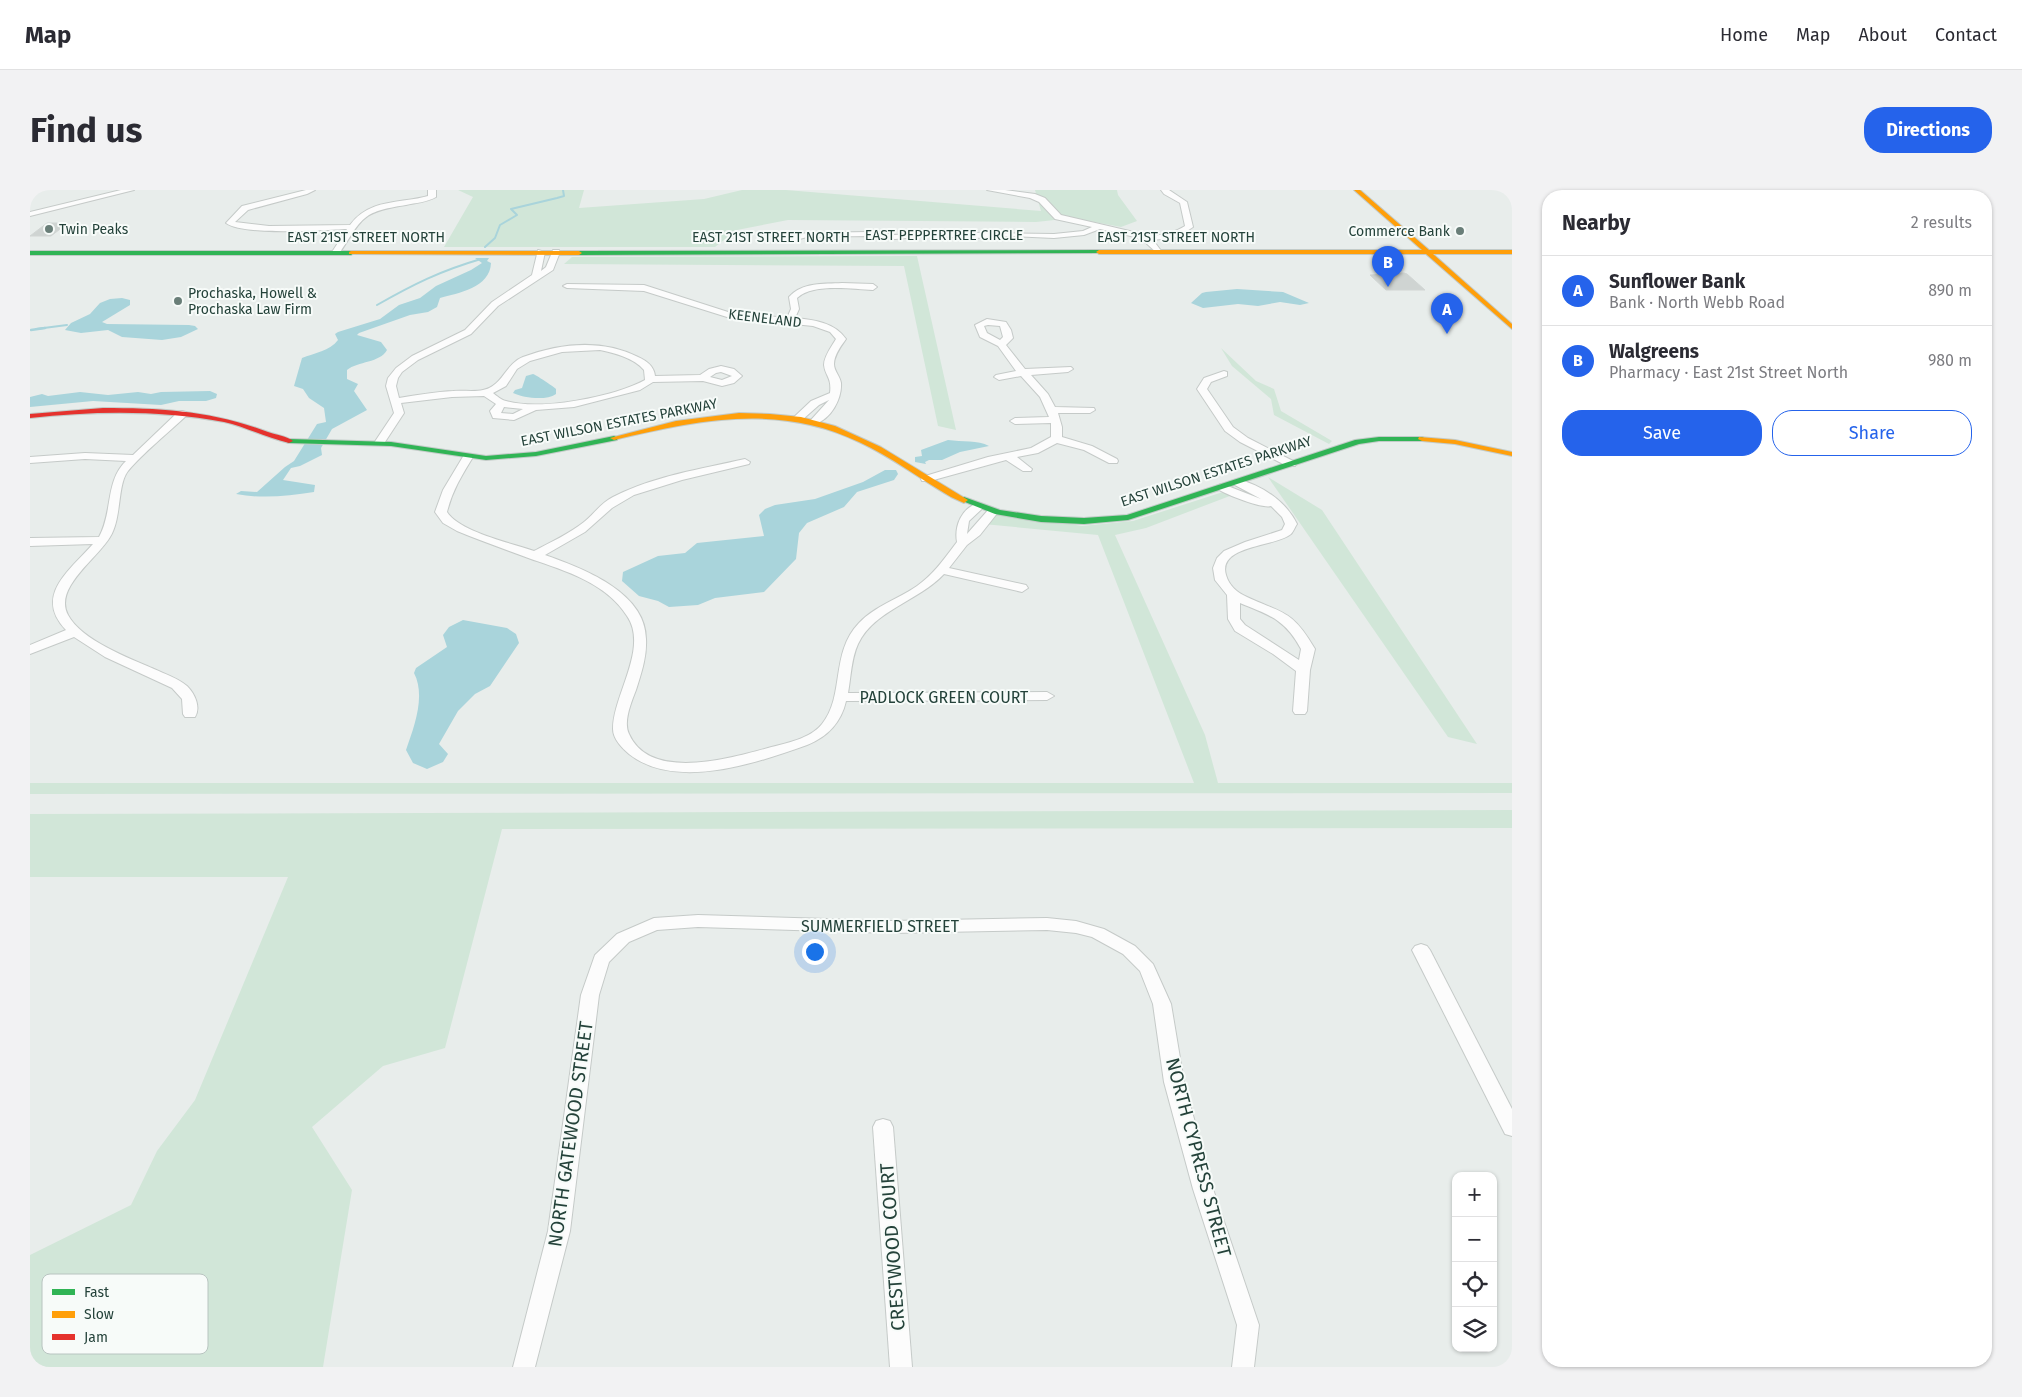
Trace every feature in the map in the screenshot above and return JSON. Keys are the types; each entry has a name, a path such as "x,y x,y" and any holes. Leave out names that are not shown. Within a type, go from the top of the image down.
{"main road":[{"path":"1357,190 1512,327"},
{"path":"1384,252 1413,240 1471,252"},
{"path":"1384,252 1443,266"},
{"path":"1443,266 1451,259 1471,252"},
{"name":"EAST 21ST STREET NORTH","path":"30,253 1512,252"},
{"name":"EAST WILSON ESTATES PARKWAY","path":"30,416 78,411 137,411 182,414 240,423 269,436 297,442 379,443 416,447 468,457 510,458 544,454 683,421 753,415 798,418 815,421 854,435 956,497 993,511 1042,520 1102,521 1128,517 1358,442 1398,438 1448,442 1512,454"}],"street":[{"path":"30,214 130,190"},
{"path":"310,190 302,194 245,208 230,223 235,226 354,227"},
{"path":"336,252 362,214 369,210 419,202 432,197 432,190"},
{"path":"991,190 1032,196 1042,200 1058,217 1138,235 1146,239 1158,252"},
{"path":"1146,239 1175,235 1188,227 1190,222 1183,202 1168,193 1165,198 1166,204"},
{"path":"1174,210 1185,211"},
{"name":"EAST PEPPERTREE CIRCLE","path":"792,241 792,238 807,234 868,234 895,237 930,234 1054,236 1084,233 1098,226"},
{"path":"536,276 535,273 541,252"},
{"path":"379,443 399,413 391,386 393,378 406,364 468,332 495,304 550,268 556,252"},
{"name":"KEENELAND","path":"567,286 644,288 727,314 819,325 838,334 841,339 830,358 829,366 836,381 835,394"},
{"path":"790,321 795,309 793,297 800,290 820,287 873,286"},
{"path":"1000,344 1009,357 1038,385 1054,415 1058,432 1056,439"},
{"path":"394,399 486,393 503,384 513,368 524,361 563,350 588,346 606,348 629,355 649,368 650,379 645,385 560,407 533,408 514,417 503,417 494,414 502,404 486,393"},
{"path":"999,377 1026,372 1068,369"},
{"path":"1224,374 1208,379 1203,384 1202,389 1216,407 1229,429 1244,440 1297,462"},
{"path":"650,379 705,378"},
{"path":"798,418 815,403 835,394 835,400 815,421"},
{"path":"1015,420 1090,410"},
{"path":"182,414 122,471 117,481 117,495 110,523 102,540 60,593 58,605 63,618 74,632 88,642 166,678 179,688 189,699 190,714"},
{"path":"926,479 1008,456 1034,451 1056,439 1088,448 1113,461"},
{"path":"30,460 85,456 134,458"},
{"path":"1008,456 1027,469"},
{"path":"468,457 443,501 441,512 448,521 461,529 575,572 607,588 621,599 638,623 641,646 619,722 619,734 626,745 649,760 680,767 730,764 794,745 812,738 827,728 841,697 848,652 856,634 871,618 919,590 942,570 962,542 976,533 993,511"},
{"path":"534,556 574,534 615,500 634,491 745,462"},
{"path":"1237,482 1272,500 1288,515 1291,524 1286,532 1228,554 1220,560 1218,568 1221,579 1234,594 1279,614 1297,629 1308,649 1302,670 1300,710"},
{"path":"1221,487 1255,501 1281,508"},
{"path":"962,542 960,530 963,522 979,506"},
{"path":"30,542 102,540"},
{"path":"942,570 1022,588"},
{"path":"1234,594 1234,619 1240,628 1278,651 1302,670"},
{"path":"30,650 74,632"},
{"name":"PADLOCK GREEN COURT","path":"841,697 1047,696"},
{"name":"SUMMERFIELD STREET","path":"623,938 654,924 698,921 891,927 1047,924 1076,927 1098,933 1132,953"},
{"name":"NORTH GATEWOOD STREET","path":"524,1367 559,1231 590,996 601,959 623,938"},
{"path":"1420,950 1512,1128"},
{"name":"NORTH CYPRESS STREET","path":"1132,953 1147,968 1162,1004 1174,1082 1203,1189 1248,1325 1243,1367"},
{"name":"CRESTWOOD COURT","path":"883,1127 901,1367"}],"green space":[{"path":"458,190 584,190 579,208 704,199 742,190 786,190 1041,211 1035,190 1117,190 1118,195 1137,221 1121,227 1073,218 1036,222 788,220 737,230 715,247 444,247 473,197"},
{"path":"917,256 956,430 938,426 904,266 564,264 572,257"},
{"path":"1221,348 1256,381 1274,389 1281,411 1332,441 1329,444 1274,415 1271,399 1232,366"},
{"path":"1268,477 1322,510 1477,744 1448,737"},
{"path":"1223,492 1235,494 1146,528 1115,535 1205,735 1218,783 1512,783 1512,793 30,794 30,783 1194,783 1098,535 983,524 993,511 1082,526 1133,521"},
{"path":"1512,810 1512,828 502,829 445,1048 383,1066 312,1127 352,1190 323,1367 30,1367 30,1255 131,1205 157,1151 195,1100 288,877 30,877 30,814"}],"water":[{"path":"475,258 489,258 487,261 491,263 485,278 479,284 464,291 440,298 437,307 428,312 410,315 357,335 381,342 387,350 374,360 347,370 347,379 358,384 354,391 367,410 332,429 321,448 322,455 300,466 291,468 283,480 315,485 314,492 275,496 236,494 241,491 257,492 294,461 317,424 326,422 324,408 309,398 303,389 294,386 302,358 331,347 338,340 335,334 338,332 380,319 399,305 420,298 436,286 482,263"},
{"path":"1237,289 1283,292 1309,303 1300,305 1280,302 1258,306 1238,304 1203,308 1191,303 1202,293"},
{"path":"122,298 130,300 130,305 102,322 107,324 189,325 195,326 198,329 181,337 162,340 122,337 108,330 81,333 65,330 71,323 90,314 100,303 110,299"},
{"path":"533,374 556,389 556,394 547,398 535,398 513,393 515,390 522,388 526,376"},
{"path":"210,391 217,394 216,398 206,401 179,401 161,405 93,401 30,407 30,397 42,394 48,396 80,392 108,395 138,392 151,394"},
{"path":"948,440 975,442 989,446 960,452 942,460 929,460 925,462 926,464 915,462 915,457 922,456 921,450"},
{"path":"885,470 896,470 898,474 894,480 857,492 844,507 807,523 799,533 796,559 764,592 715,598 698,605 669,607 658,601 639,596 622,581 623,572 658,556 685,553 697,543 764,536 759,515 765,509 775,505 815,499 863,482"},
{"path":"463,620 507,628 516,634 519,643 490,686 475,694 458,711 439,744 448,754 443,762 427,769 413,763 406,750 418,712 419,692 414,673 416,668 447,647 443,635 449,627"}],"building":[{"name":"Twin Peaks","path":"47,223 68,223 51,236 30,236"},
{"path":"1404,273 1425,290 1386,290 1370,275"}],"waterway":[{"path":"485,247 495,238 500,225 517,215 511,209 564,196 563,190"},
{"path":"377,305 428,279 481,259"},
{"path":"36,329 67,325"},
{"path":"31,330 45,328"}],"traffic: fast":[{"path":"579,253 1099,252"},
{"path":"30,253 351,253"},
{"path":"289,441 391,444 486,458 536,454 614,438"},
{"path":"964,500 998,512 1041,519 1084,521 1128,517 1358,442 1379,439 1422,439"}],"traffic: slow":[{"path":"1357,190 1512,327"},
{"path":"1099,252 1512,252"},
{"path":"351,253 579,253"},
{"path":"614,438 645,430 708,419 739,416 801,419 832,427 862,440 964,500"},
{"path":"1422,439 1455,442 1512,454"}],"traffic: jam":[{"path":"30,416 103,410 176,413 241,424 272,437 289,441"}],"place":[{"name":"Twin Peaks","path":"49,229"},
{"name":"Commerce Bank","path":"1460,231"},
{"name":"Walgreens","path":"1388,287"},
{"name":"Prochaska, Howell & Prochaska Law Firm","path":"178,301"},
{"name":"Sunflower Bank","path":"1447,334"}]}
